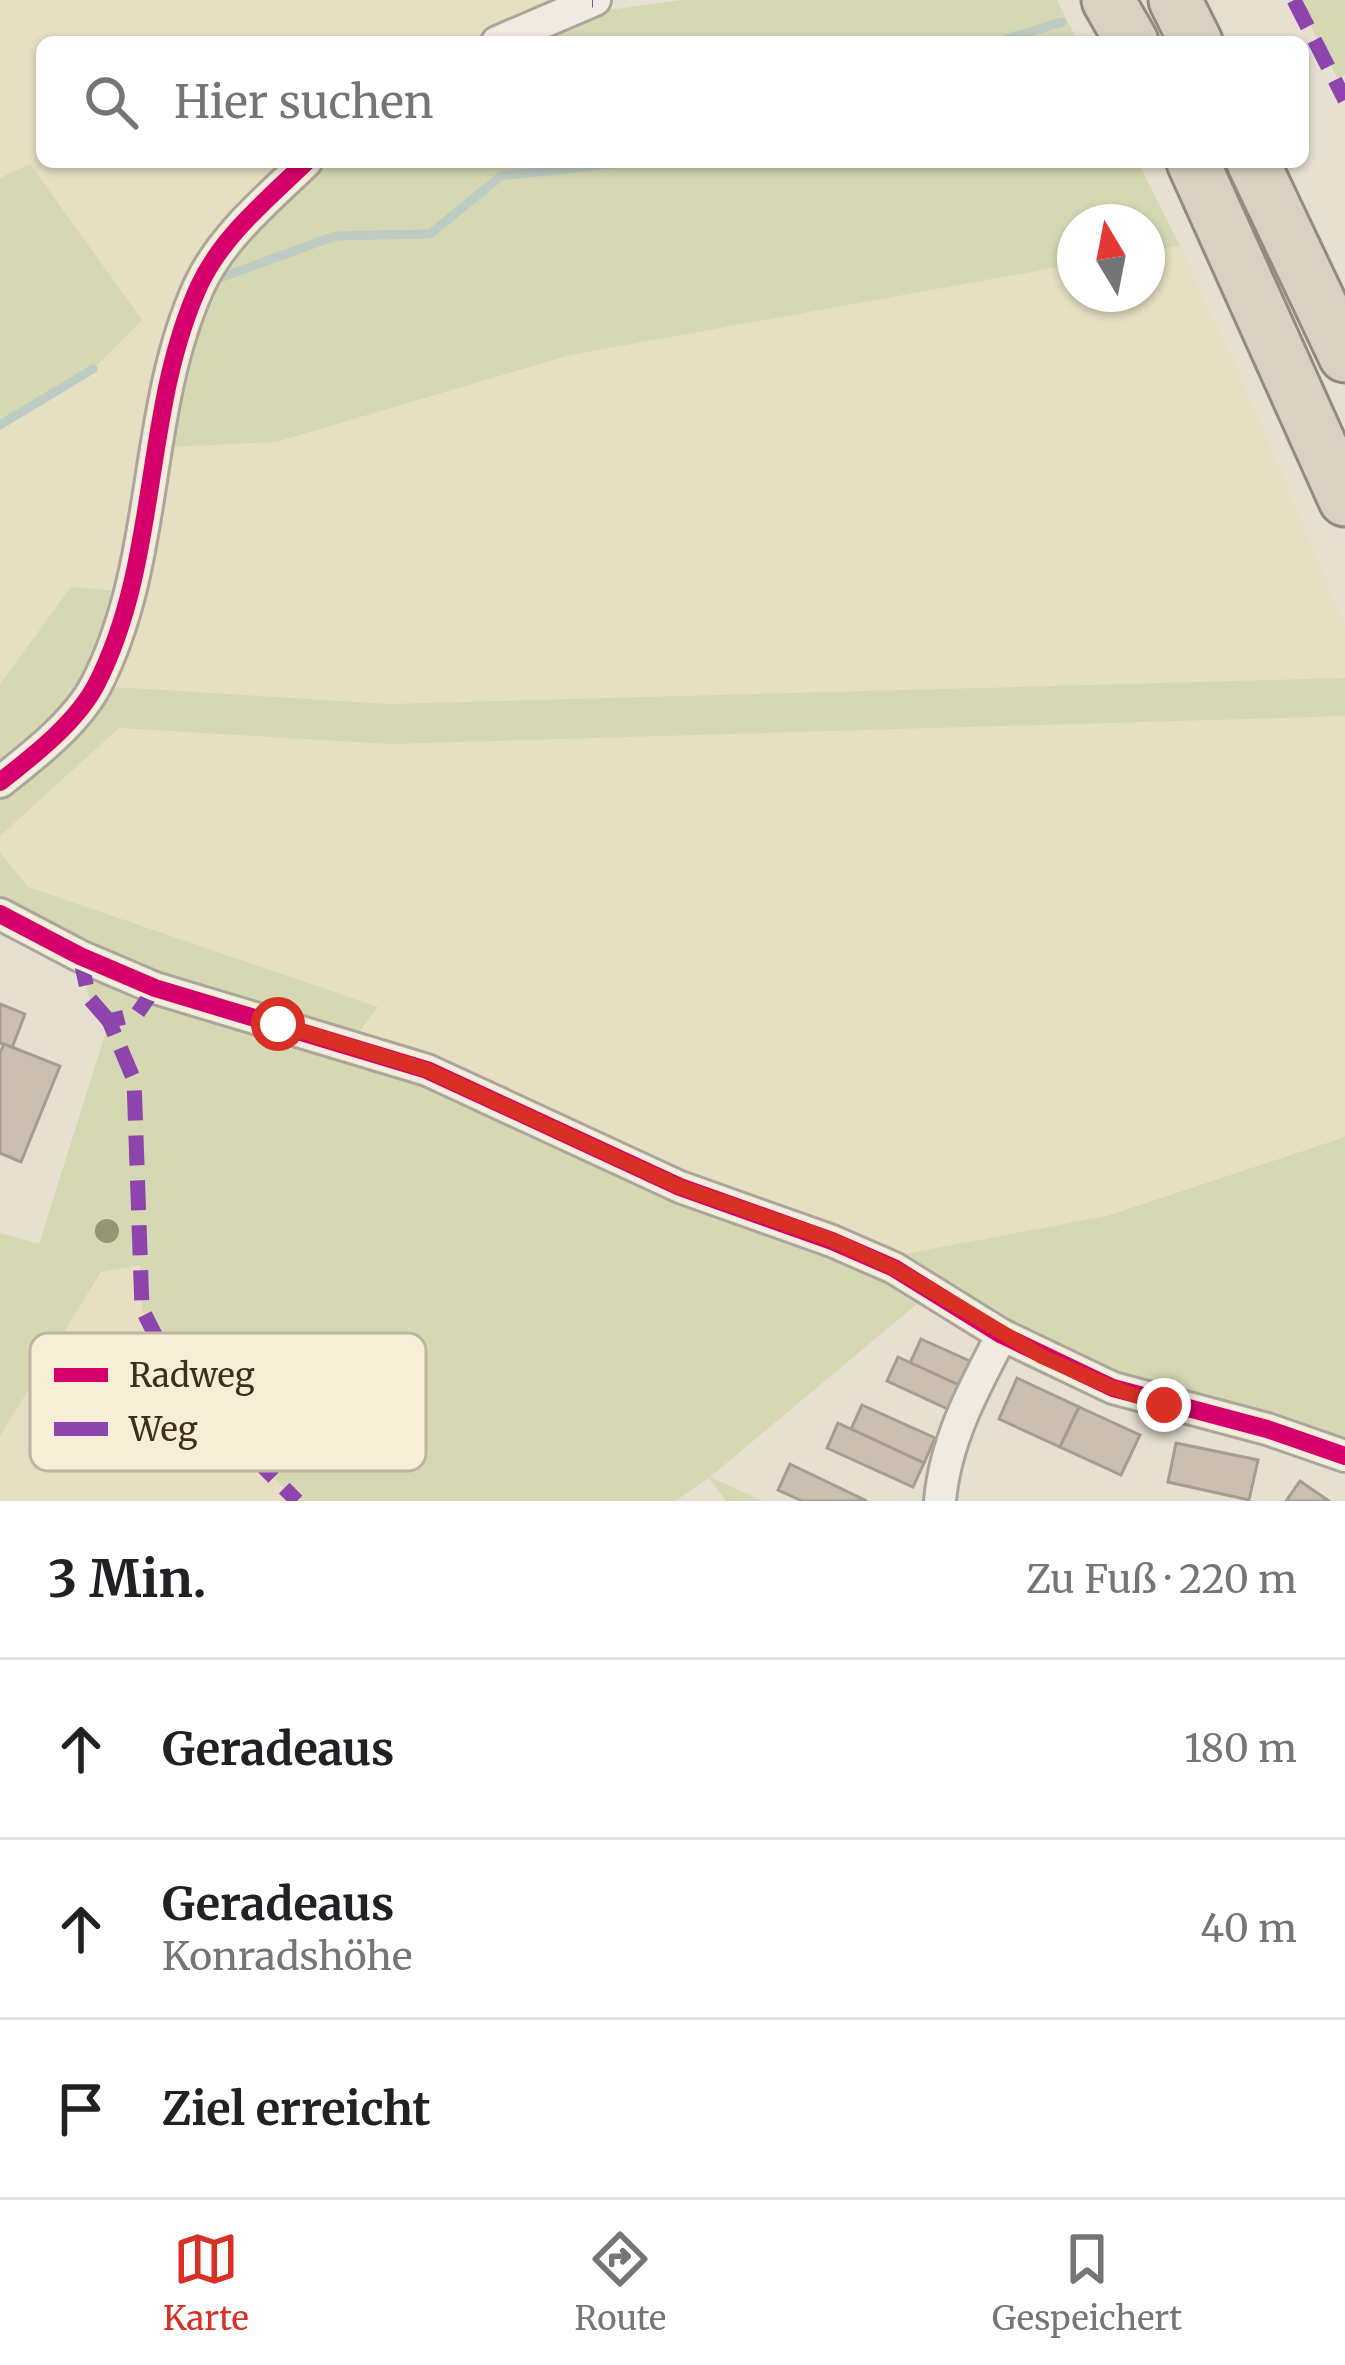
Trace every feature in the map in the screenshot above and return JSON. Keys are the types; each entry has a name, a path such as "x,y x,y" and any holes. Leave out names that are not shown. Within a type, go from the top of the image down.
{"highway":[{"path":"1196,168 1345,500"},
{"path":"1256,168 1345,356"}],"street":[{"path":"511,36 595,0"},
{"path":"0,782 65,725 95,686 130,593 177,351 199,285 234,232 300,168"},
{"path":"0,914 155,988 427,1070 680,1187 832,1240 894,1268 1001,1335 1113,1388 1267,1429 1345,1456"},
{"path":"940,1501 947,1457 960,1419 1001,1335"}],"shaded area":[{"path":"0,0 560,0 486,36 36,36 36,168 285,168 226,224 118,591 71,587 0,684 0,421 30,164 0,178"},
{"path":"1180,246 1249,395 1345,626 1345,678 389,704 96,686 168,447 276,442 570,355 1057,267 1057,312 1165,312 1165,248"},
{"path":"1345,716 1345,1137 1107,1216 905,1254 833,1241 349,1046 377,1007 28,887 0,852 0,836 119,728 391,744"},
{"path":"141,1265 163,1333 64,1333 102,1272"},
{"path":"30,1388 30,1471 267,1471 297,1501 0,1501 0,1436"}],"green space":[{"path":"682,0 1057,0 1075,36 535,36 595,12"},
{"path":"1298,0 1345,0 1345,74 1337,78"},
{"path":"30,164 142,320 93,369 0,425 0,178"},
{"path":"315,168 1141,168 1159,204 1057,204 1057,267 570,355 276,442 168,447 194,332 206,295 228,257"},
{"path":"1165,216 1180,246 1165,248"},
{"path":"71,587 118,591 97,686 389,704 1345,678 1345,716 391,744 119,728 0,836 0,684"},
{"path":"0,852 28,887 378,1007 349,1045 832,1241 924,1298 710,1477 763,1501 726,1501 709,1478 675,1501 297,1501 267,1471 426,1471 426,1333 154,1333 142,1309 140,1265 101,1272 63,1333 30,1333 30,1387 0,1436 0,1233 39,1244 109,1022 89,998 79,956 0,914"},
{"path":"1345,1137 1345,1437 1198,1402 1113,1373 1033,1332 905,1254 1107,1216"}],"building":[{"path":"0,1004 25,1014 12,1048 0,1043"},
{"path":"4,1044 60,1066 21,1162 0,1153 0,1053"},
{"path":"921,1339 972,1362 961,1386 910,1363"},
{"path":"898,1357 961,1386 950,1410 887,1381"},
{"path":"1017,1378 1079,1407 1060,1447 999,1419"},
{"path":"862,1405 935,1438 924,1463 851,1429"},
{"path":"1079,1407 1140,1435 1121,1475 1060,1447"},
{"path":"838,1423 924,1463 913,1487 827,1448"},
{"path":"1176,1443 1258,1460 1249,1500 1168,1482"},
{"path":"790,1464 867,1501 802,1501 778,1490"},
{"path":"1300,1481 1329,1501 1286,1501"}],"waterway":[{"path":"1016,36 1062,22"},
{"path":"217,279 335,236 430,234 501,176 574,168"},
{"path":"0,425 93,369"}],"marked path":[{"path":"1294,0 1345,100"},
{"path":"80,956 89,998 109,1021"},
{"path":"154,1333 142,1309 134,1080 109,1021 137,1014 155,988"},
{"path":"267,1471 297,1501"}],"cycle path":[{"path":"0,782 66,726 96,685 131,588 168,384 199,286 233,235 300,168"},
{"path":"0,914 155,988 427,1070 680,1187 832,1241 894,1268 1002,1335 1113,1388 1267,1429 1345,1456"}],"route":[{"path":"278,1024 427,1070 680,1187 832,1240 894,1268 1043,1357 1164,1405"}]}
